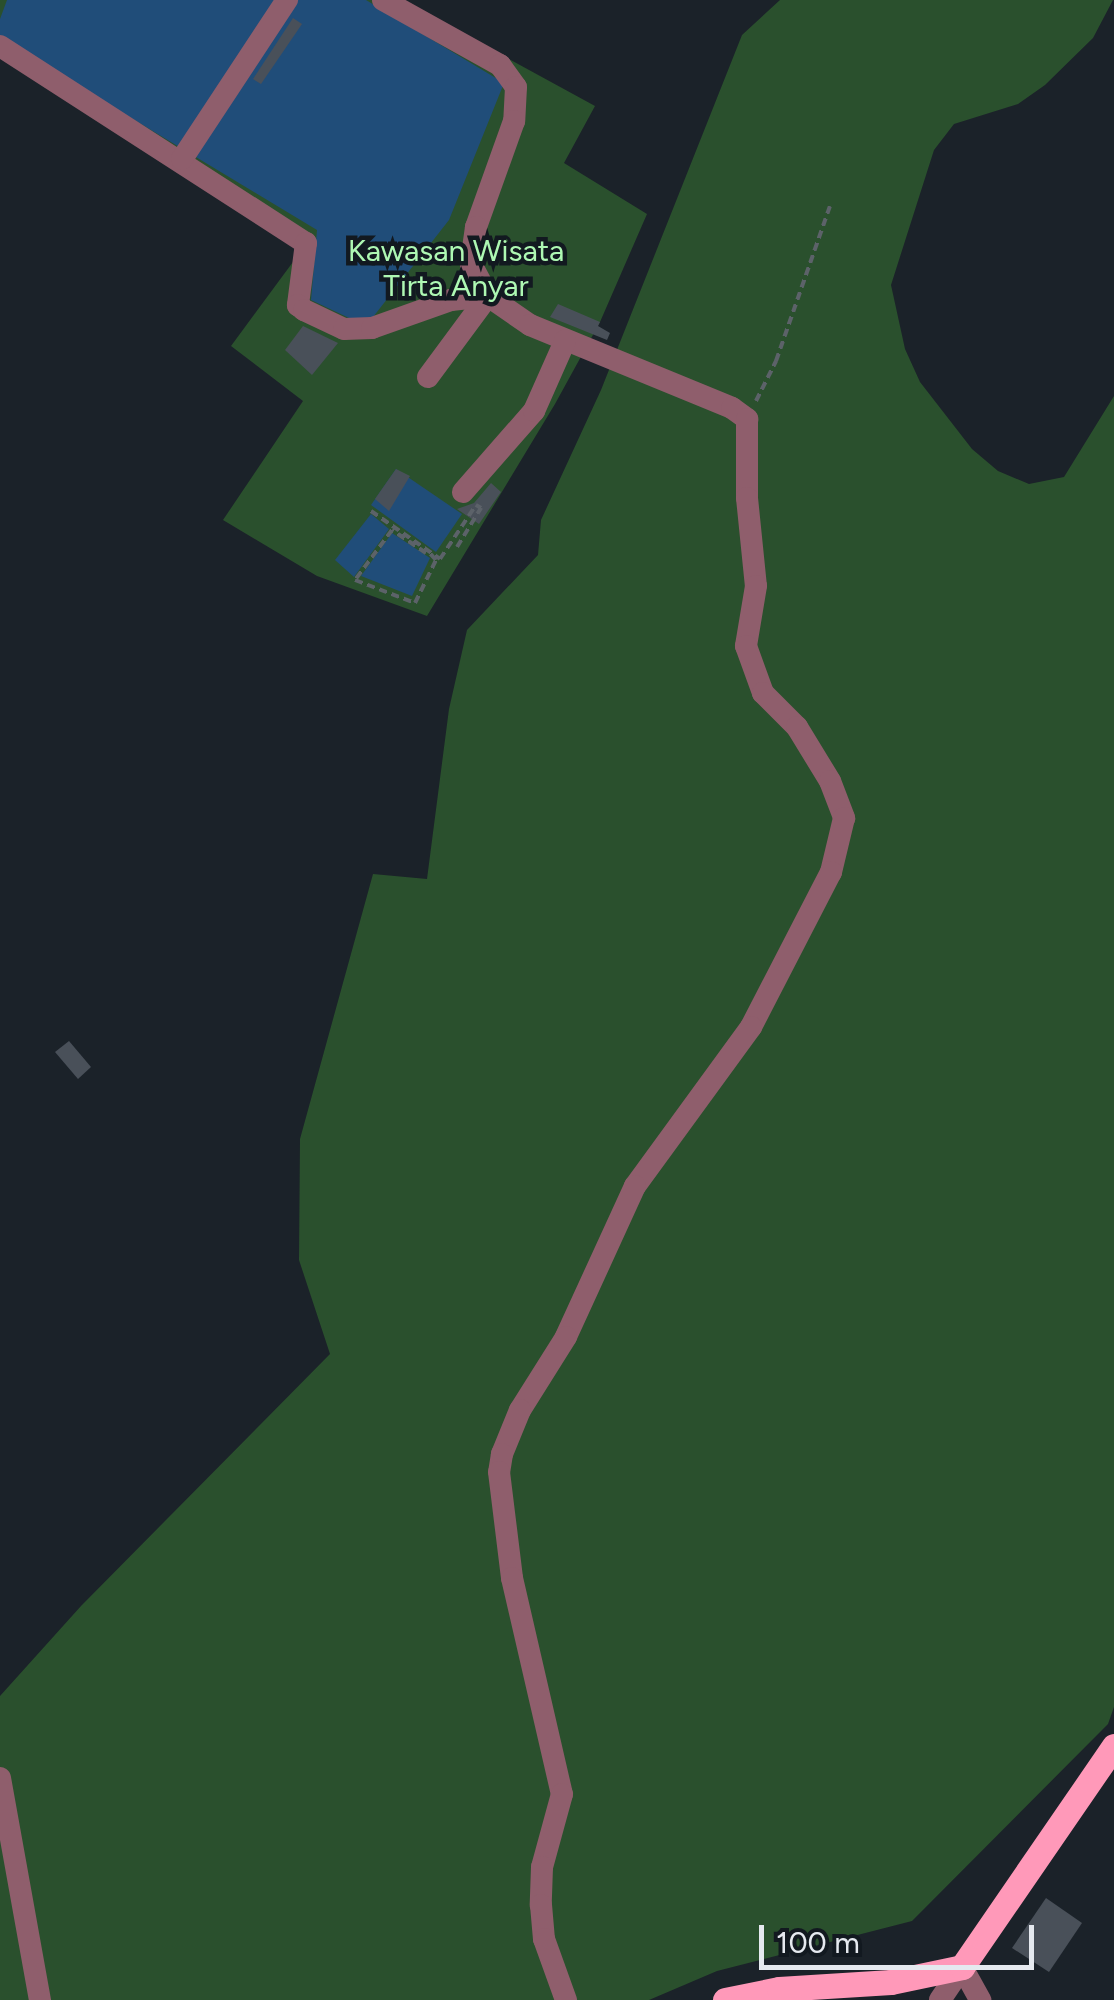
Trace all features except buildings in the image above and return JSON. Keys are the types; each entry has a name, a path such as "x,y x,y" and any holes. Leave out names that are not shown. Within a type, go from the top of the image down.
{"main road":[{"path":"725,2000 779,1989 891,1982 962,1968 1103,1782 1114,1746"}],"lane":[{"path":"183,158 287,0"},
{"path":"383,0 500,65 516,87 514,121 476,226 471,264 488,296 530,325 732,408 747,419 746,498 756,586 746,646 766,698 797,726 844,810 844,828 831,872 751,1026 635,1186 566,1337 520,1410 502,1454 499,1472 512,1578 562,1794 542,1867 540,1905 544,1939 566,2000"},
{"path":"0,46 183,158 306,243 298,305 344,328 372,328 451,300 488,296"},
{"path":"428,377 488,296"},
{"path":"471,502 534,411 565,340"},
{"path":"0,1778 40,2000"},
{"path":"940,2000 962,1968 980,2000"}],"path":[{"path":"747,419 776,360 830,206"},
{"path":"371,511 427,552 436,560 414,603 355,580 392,530 427,552 440,559 471,502 480,508 457,547"}],"green space":[{"name":"Kawasan Wisata Tirta Anyar","path":"0,0 401,0 595,106 564,163 647,214 600,322 427,616 317,576 223,520 303,401 231,346 304,247 0,52"},
{"path":"780,0 1113,0 1093,38 1045,85 1018,104 954,124 934,150 891,285 905,349 920,382 972,449 998,471 1029,484 1064,477 1114,396 1114,1707 1108,1724 912,1921 717,1971 649,2000 0,2000 0,1696 81,1606 330,1354 299,1260 300,1139 373,874 427,879 449,709 467,630 538,555 541,520 601,390 742,35"}],"water":[{"path":"7,0 366,0 504,83 449,220 366,326 311,300 317,230 0,39 0,19"},
{"path":"396,469 462,514 436,552 371,505"},
{"path":"371,514 389,529 354,577 335,560"},
{"path":"392,533 430,558 412,596 361,576"}]}
